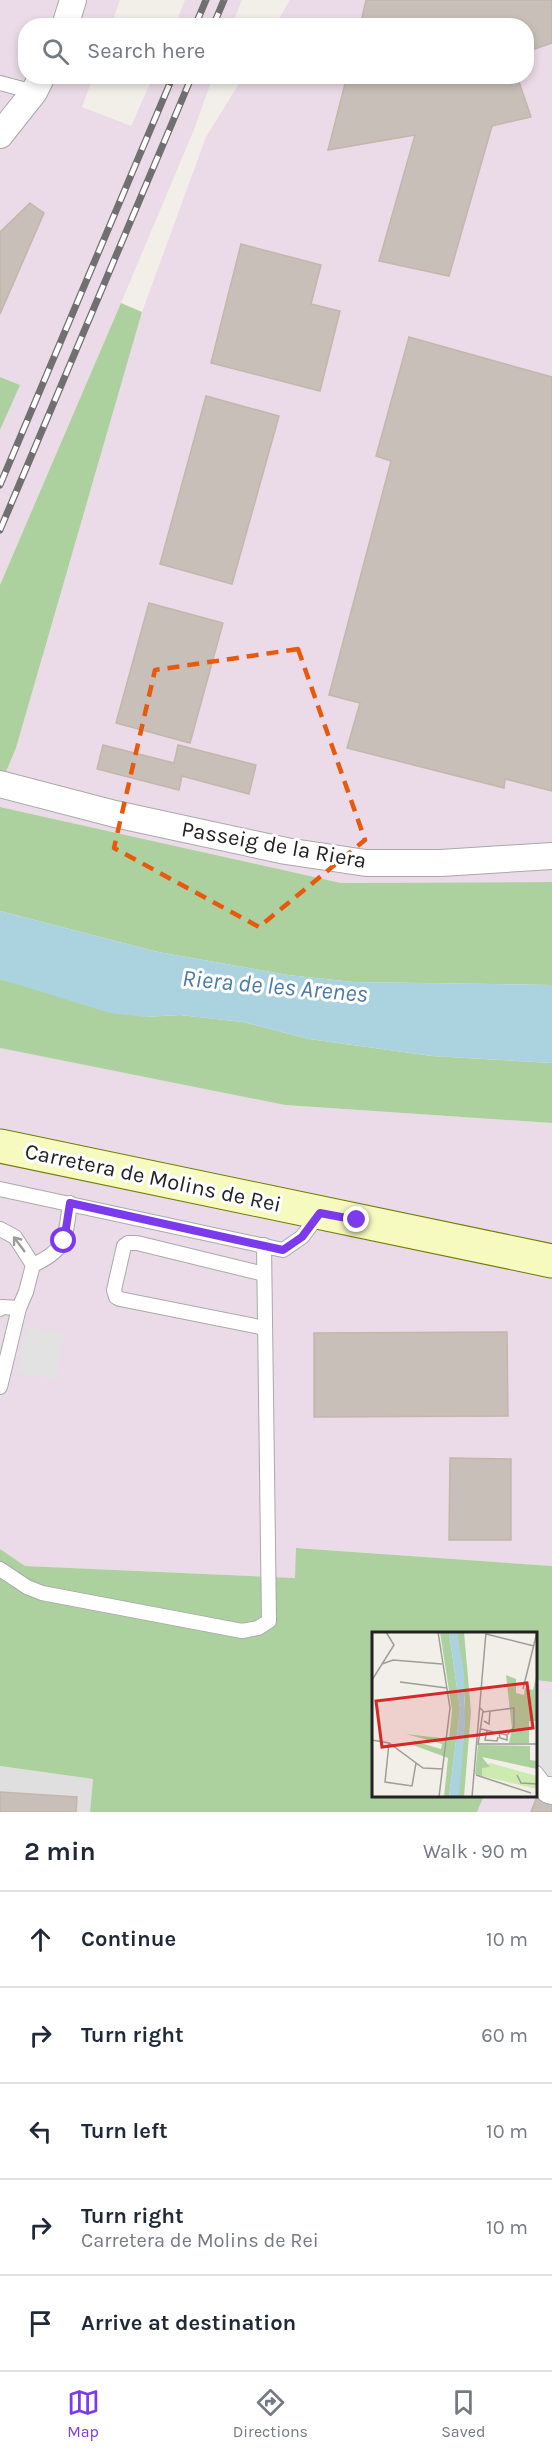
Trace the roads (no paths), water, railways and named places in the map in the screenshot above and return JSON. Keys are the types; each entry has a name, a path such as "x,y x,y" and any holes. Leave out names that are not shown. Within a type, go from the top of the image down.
{"main road":[{"name":"Carretera de Molins de Rei","path":"0,1146 552,1261"}],"street":[{"path":"67,18 73,0"},
{"path":"0,135 38,84"},
{"name":"Passeig de la Riera","path":"0,784 115,814 286,851 366,863 441,863 552,856"}],"lane":[{"path":"0,83 18,83"},
{"path":"0,1189 283,1250 302,1237 320,1213"},
{"path":"33,1265 51,1257 64,1241 70,1203"},
{"path":"0,1229 15,1237 33,1265 19,1308 0,1387"},
{"path":"264,1274 137,1243 128,1243 124,1246 114,1290 116,1297 120,1299 265,1328"},
{"path":"0,1569 27,1587 42,1593 242,1631 258,1628 269,1621 264,1245"},
{"path":"0,1309 2,1307 19,1308"}],"water":[{"name":"Riera de les Arenes","path":"0,911 158,952 288,975 353,982 552,985 552,1063 432,1056 309,1039 243,1022 180,1015 145,1017 110,1013 0,979"}],"railway":[{"path":"198,18 206,0"},
{"path":"216,18 224,0"},
{"path":"0,485 170,84"},
{"path":"0,530 189,84"}]}
